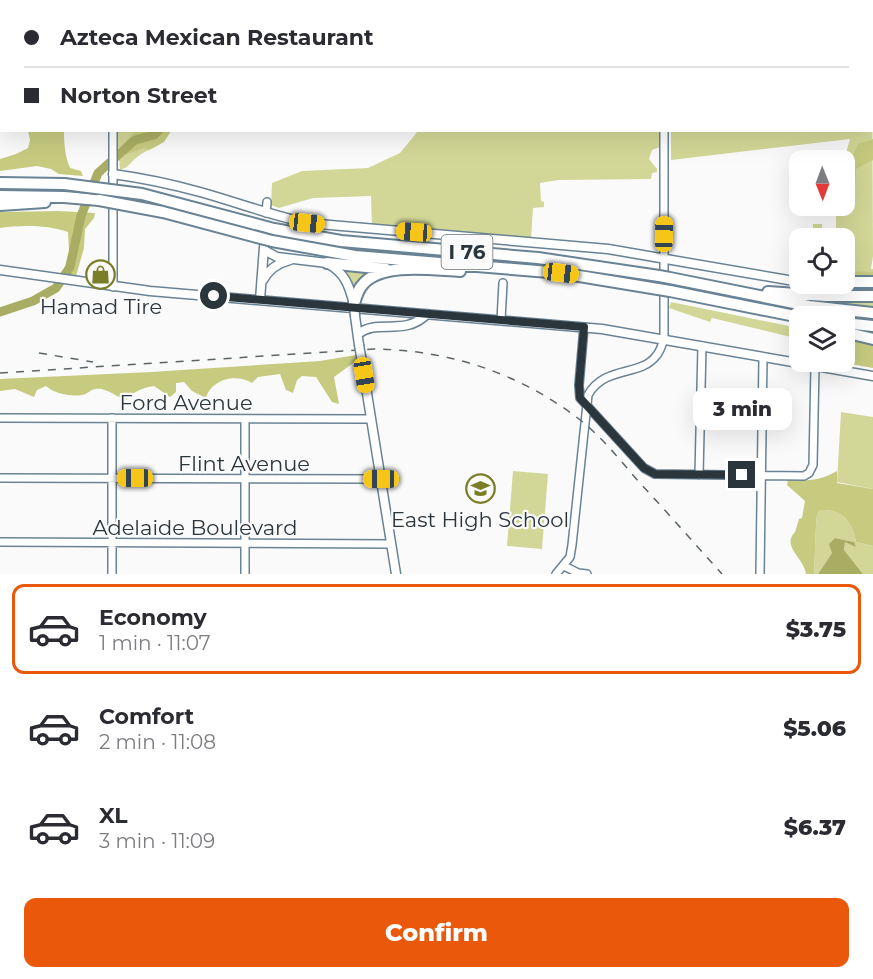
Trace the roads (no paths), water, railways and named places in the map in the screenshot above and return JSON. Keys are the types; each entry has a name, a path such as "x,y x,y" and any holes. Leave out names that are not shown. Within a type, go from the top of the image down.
{"highway":[{"name":"I 76","path":"0,183 64,184 141,194 274,229 341,241 538,258 621,269 809,306 873,313"},
{"path":"0,196 64,199"},
{"name":"I 76","path":"64,199 99,200 164,212 301,248 354,256 561,273 670,291 789,316"},
{"path":"0,205 64,199"},
{"path":"327,263 397,270 561,273"},
{"path":"354,304 359,289 367,280 377,274 397,270"},
{"path":"855,282 873,282"},
{"path":"721,288 819,296 873,296"},
{"path":"855,324 873,326"},
{"path":"855,335 873,339"}],"main road":[{"path":"113,174 179,186 307,223 608,249 789,280"},
{"path":"260,300 266,213"},
{"path":"264,250 277,257 291,260 327,263 345,277 354,304 396,574"},
{"path":"261,283 274,266 291,260"},
{"path":"0,270 113,287 584,327 789,362"},
{"path":"358,333 369,328 411,326 427,314"},
{"path":"850,372 873,376"}],"street":[{"path":"113,132 113,287"},
{"path":"564,570 572,545 588,395 599,380 651,361 658,354 664,339 664,132"},
{"path":"266,213 267,202"},
{"path":"501,320 503,283"},
{"path":"584,327 579,395 650,473 804,476 812,469 815,372"},
{"path":"699,474 702,346"},
{"path":"760,574 763,357"},
{"name":"Ford Avenue","path":"0,418 371,418"},
{"path":"112,418 112,574"},
{"path":"245,419 245,574"},
{"name":"Flint Avenue","path":"0,478 381,479"},
{"name":"Adelaide Boulevard","path":"0,543 391,544"},
{"path":"556,574 564,570 587,574"}],"waterway":[{"path":"0,312 33,301 56,288 70,267 81,216 98,173 135,140 157,132"}],"railway":[{"path":"0,373 374,349 402,350 456,359 508,377 556,403 579,419 610,449 722,574"},
{"path":"39,353 93,362"}],"place":[{"name":"Hamad Tire","path":"101,275"},
{"name":"East High School","path":"480,488"}]}
